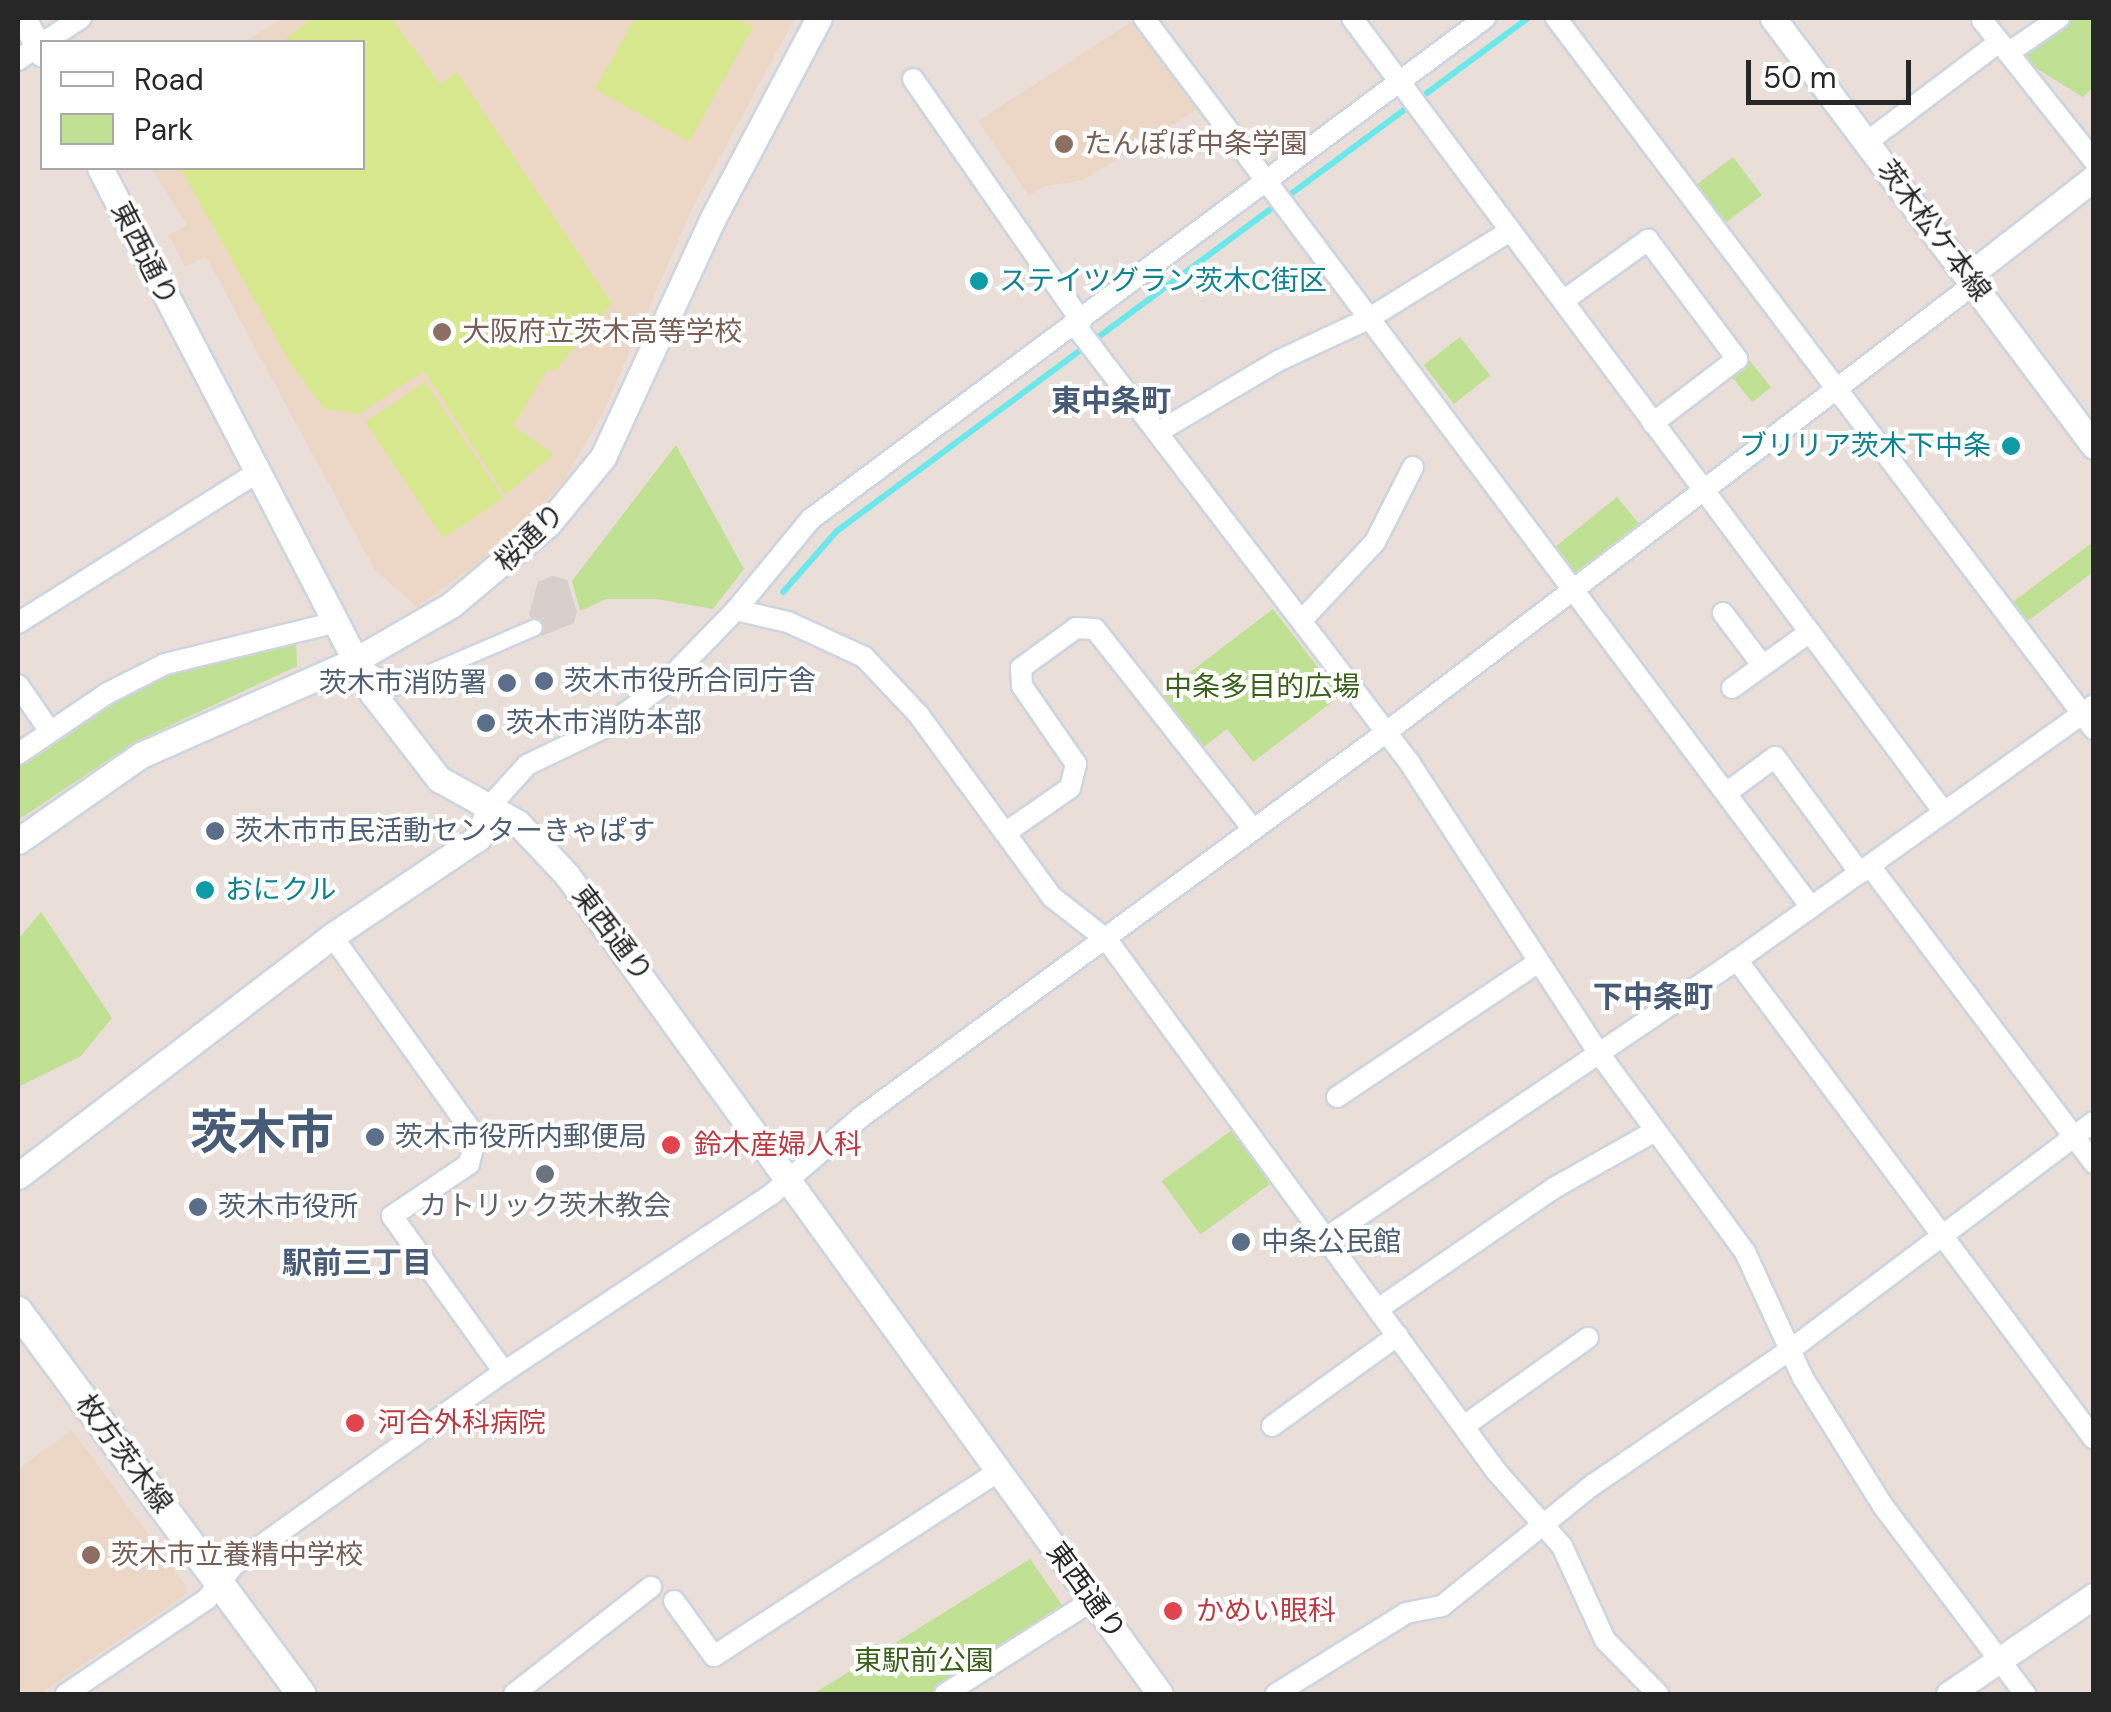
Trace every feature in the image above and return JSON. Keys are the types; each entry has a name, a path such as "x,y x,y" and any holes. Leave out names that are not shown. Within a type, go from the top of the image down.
{"main road":[{"name":"枚方茨木線","path":"18,1311 301,1694"}],"street":[{"path":"22,18 37,49"},
{"path":"50,40 82,18"},
{"name":"桜通り","path":"18,840 141,754 354,661 504,566 603,457 713,218 819,18"},
{"path":"1144,18 1368,319 1729,791 1811,907"},
{"path":"1352,18 1943,811"},
{"path":"18,1176 332,936 478,838 490,806 527,765 606,727 661,687 736,610 811,519 1083,333 1276,194 1409,94 1485,18"},
{"path":"1326,1238 1737,960 1943,811 2090,716 1556,18"},
{"name":"茨木松ケ本線","path":"1772,18 2094,446"},
{"path":"1867,142 2004,48 2059,18"},
{"path":"1982,20 2094,161"},
{"path":"914,80 1083,333 1388,732 1598,1052 1746,1252 1790,1350 1883,1506 2025,1694"},
{"name":"東西通り","path":"101,170 354,661 439,778 518,823 568,876 1160,1694"},
{"path":"66,1694 207,1600 234,1565 504,1372 788,1179 861,1117 1388,732 1836,387 2094,178"},
{"path":"1158,432 1278,362 1368,319 1510,230"},
{"path":"1563,301 1648,240 1737,359 1653,422"},
{"path":"1302,618 1375,542 1412,466"},
{"path":"18,623 256,474"},
{"path":"736,610 788,622 864,657 918,714 1052,897 1107,940 1464,1426 1546,1524 1606,1640 1658,1694"},
{"path":"1723,613 1763,666"},
{"path":"18,754 49,730 165,664 334,623"},
{"path":"354,661 395,687 534,628"},
{"path":"1005,833 1070,788 1076,764 1022,686 1021,668 1076,628 1095,629 1254,830"},
{"path":"1732,688 1810,632"},
{"path":"18,685 49,730"},
{"path":"1729,791 1775,757 2094,1163"},
{"path":"332,936 476,1137 469,1164 392,1216 504,1372"},
{"path":"1737,960 2094,1439"},
{"path":"1337,1097 1537,963"},
{"path":"1276,1694 1406,1612 1442,1606 1594,1484 1790,1350 2094,1122"},
{"path":"1378,1309 1554,1188 1655,1131"},
{"path":"1272,1426 1398,1336"},
{"path":"1464,1426 1588,1338"},
{"path":"674,1601 714,1656 999,1470"},
{"path":"514,1694 652,1587"},
{"path":"1949,1694 2094,1596"},
{"path":"946,1694 1093,1600"}],"shaded area":[{"name":"大阪府立茨木高等学校","path":"283,18 795,18 693,207 603,413 563,482 510,540 417,607 375,570 206,257 185,267 168,235 187,225 152,170 365,170 365,40 248,40"},
{"path":"1134,20 1200,108 1083,180 1042,187 1029,196 978,121"},
{"path":"553,576 567,580 577,612 574,623 541,636 529,614 538,582"},
{"name":"茨木市立養精中学校","path":"72,1430 186,1586 184,1596 40,1694 18,1694 18,1469"}],"green space":[{"path":"313,18 391,18 440,84 457,72 612,303 555,371 548,369 513,426 554,454 505,495 424,371 359,414 324,409 291,364 181,170 365,170 365,40 284,40"},
{"path":"635,18 736,18 753,27 689,142 595,89"},
{"path":"2069,18 2093,18 2093,87 2083,97 2021,59"},
{"path":"1733,157 1762,195 1723,225 1694,186"},
{"path":"1460,337 1490,376 1454,404 1424,365"},
{"path":"1749,360 1771,387 1752,402 1730,375"},
{"path":"425,382 503,498 444,538 365,422"},
{"path":"676,445 744,569 713,609 657,599 606,599 580,611 572,581"},
{"path":"1617,497 1643,529 1578,582 1552,550"},
{"path":"2093,542 2093,572 2025,623 2010,604"},
{"name":"中条多目的広場","path":"1273,609 1340,696 1253,762 1227,729 1201,749 1159,696"},
{"path":"296,641 297,666 135,742 18,820 18,768 110,702 165,676"},
{"path":"41,912 112,1018 81,1056 18,1087 18,939"},
{"path":"1232,1130 1271,1183 1200,1235 1162,1181"},
{"name":"東駅前公園","path":"1030,1559 1064,1608 929,1694 813,1694"}],"waterway":[{"path":"783,592 837,531 1528,18"}],"place":[{"name":"たんぽぽ中条学園","path":"1064,144"},
{"name":"ステイツグラン茨木C街区","path":"979,281"},
{"name":"大阪府立茨木高等学校","path":"442,332"},
{"name":"ブリリア茨木下中条","path":"2011,446"},
{"name":"茨木市役所合同庁舎","path":"544,681"},
{"name":"茨木市消防署","path":"507,683"},
{"name":"茨木市消防本部","path":"486,723"},
{"name":"茨木市市民活動センターきゃぱす","path":"215,831"},
{"name":"おにクル","path":"205,890"},
{"name":"茨木市役所内郵便局","path":"375,1137"},
{"name":"鈴木産婦人科","path":"671,1145"},
{"name":"カトリック茨木教会","path":"545,1174"},
{"name":"茨木市役所","path":"198,1207"},
{"name":"中条公民館","path":"1241,1242"},
{"name":"河合外科病院","path":"355,1423"},
{"name":"茨木市立養精中学校","path":"91,1555"},
{"name":"かめい眼科","path":"1173,1611"}],"district":[{"name":"東中条町","path":"1111,401"},
{"name":"下中条町","path":"1653,997"},
{"name":"茨木市","path":"262,1133"},
{"name":"駅前三丁目","path":"357,1263"}]}
